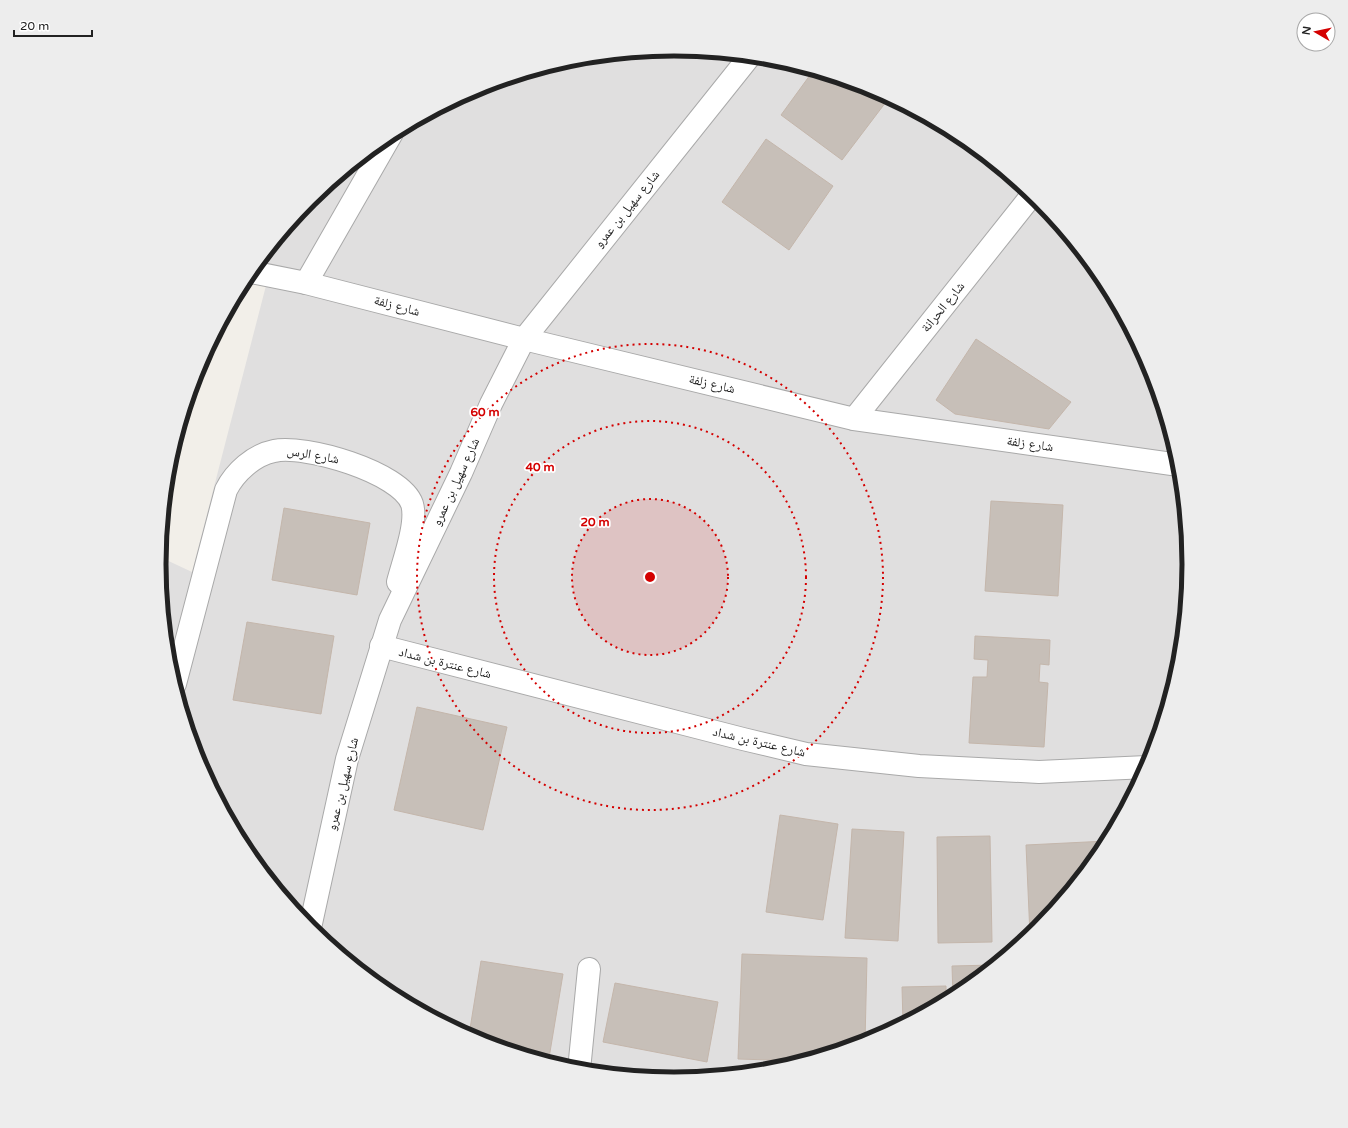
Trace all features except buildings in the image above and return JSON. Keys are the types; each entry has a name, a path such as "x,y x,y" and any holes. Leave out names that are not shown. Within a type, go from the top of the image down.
{"street":[{"name":"شارع سهيل بن عمرو","path":"312,920 347,759 390,620 461,473 491,404 524,339 746,61"},
{"path":"306,283 384,147"},
{"name":"شارع الحرانة","path":"854,419 1028,200"},
{"name":"شارع زلفة","path":"258,273 306,283 524,339 854,419 1172,464"},
{"name":"شارع الرس","path":"178,672 226,490 236,474 253,460 271,452 286,450 308,452 343,460 380,475 403,492 411,502 413,509 412,526 390,620"},
{"name":"شارع عنترة بن شداد","path":"381,646 743,740 806,754 919,766 1039,772 1139,767"},
{"path":"580,1063 589,969"}],"shaded area":[{"path":"674,56 707,57 740,60 805,73 837,83 899,108 928,124 983,161 1009,182 1056,229 1077,255 1114,310 1130,339 1155,401 1165,433 1178,498 1182,564 1181,597 1178,630 1165,695 1155,727 1130,789 1114,818 1077,873 1056,899 1009,946 983,967 928,1004 899,1020 837,1045 805,1055 740,1068 674,1072 641,1071 608,1068 543,1055 511,1045 449,1020 420,1004 365,967 339,946 292,899 271,873 234,818 218,789 193,727 183,695 170,630 166,560 192,572 269,274 260,270 292,229 315,205 339,182 365,161 420,124 449,108 511,83 543,73 608,60"}]}
